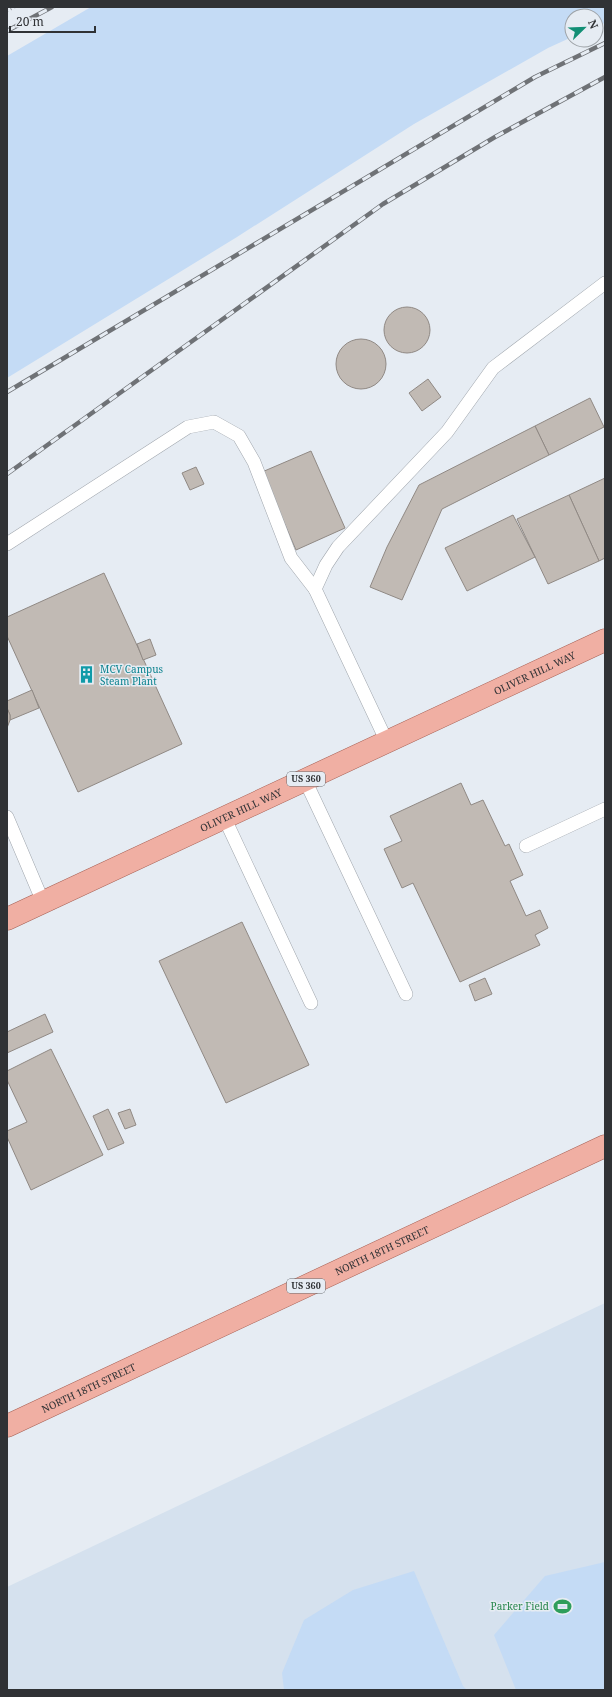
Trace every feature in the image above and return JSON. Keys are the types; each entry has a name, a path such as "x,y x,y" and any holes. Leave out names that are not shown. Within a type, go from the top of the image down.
{"main road":[{"name":"OLIVER HILL WAY","path":"7,919 605,640"},
{"name":"NORTH 18TH STREET","path":"7,1426 605,1146"}],"lane":[{"path":"315,589 326,565 338,547 447,432 493,368 605,283"},
{"path":"7,544 188,427 214,422 239,436 254,462 291,558 315,589 387,742"},
{"path":"305,780 406,994"},
{"path":"526,846 605,809"},
{"path":"7,817 43,902"},
{"path":"224,817 311,1003"}],"path":[{"path":"7,12 15,7"}],"shaded area":[{"path":"91,7 605,7 604,23 604,8 564,8 564,41 548,48 414,124 237,237 7,378 7,56"},
{"path":"605,1303 605,1690 7,1690 7,1587"},
{"name":"Parker Field","path":"605,1562 605,1690 516,1690 494,1635 545,1576"},
{"path":"414,1571 463,1686 467,1690 284,1690 282,1673 304,1620 353,1590"}],"building":[{"path":"402,307 412,307 420,311 426,317 430,325 430,335 426,343 420,349 412,353 402,353 394,349 388,343 384,335 384,325 388,317 394,311"},
{"path":"361,339 370,341 381,350 386,364 384,373 375,384 361,389 352,387 341,378 336,364 338,355 347,344"},
{"path":"428,379 441,397 422,411 409,393"},
{"path":"590,398 604,427 549,455 535,426"},
{"path":"535,426 549,455 442,509 402,600 370,587 387,547 419,485"},
{"path":"311,451 345,528 296,550 262,472"},
{"path":"196,467 204,484 190,490 182,473"},
{"path":"605,478 605,558 599,561 569,495"},
{"path":"569,495 599,561 548,584 517,519"},
{"path":"513,515 535,557 467,591 445,548"},
{"name":"MCV Campus Steam Plant","path":"104,573 182,744 78,792 7,636 7,617"},
{"path":"150,639 156,655 143,660 137,644"},
{"path":"32,690 39,708 10,720 7,701"},
{"path":"7,708 10,715 10,720 7,728"},
{"path":"461,783 471,805 483,800 505,846 509,844 523,875 510,881 526,916 540,910 548,928 535,935 540,945 460,982 413,883 402,888 384,849 402,841 390,816"},
{"path":"242,922 309,1065 226,1103 159,961"},
{"path":"485,978 492,994 475,1001 469,985"},
{"path":"45,1014 53,1032 7,1053 7,1032"},
{"path":"51,1049 103,1155 31,1190 7,1137 7,1131 27,1122 7,1080 7,1071"},
{"path":"108,1109 124,1143 108,1150 93,1116"},
{"path":"130,1109 136,1125 125,1129 118,1113"}],"railway":[{"path":"7,31 52,7"},
{"path":"7,392 535,77 605,43"},
{"path":"7,474 383,204 495,137 605,77"}],"place":[{"name":"MCV Campus Steam Plant","path":"87,675"},
{"name":"Parker Field","path":"562,1606"}]}
